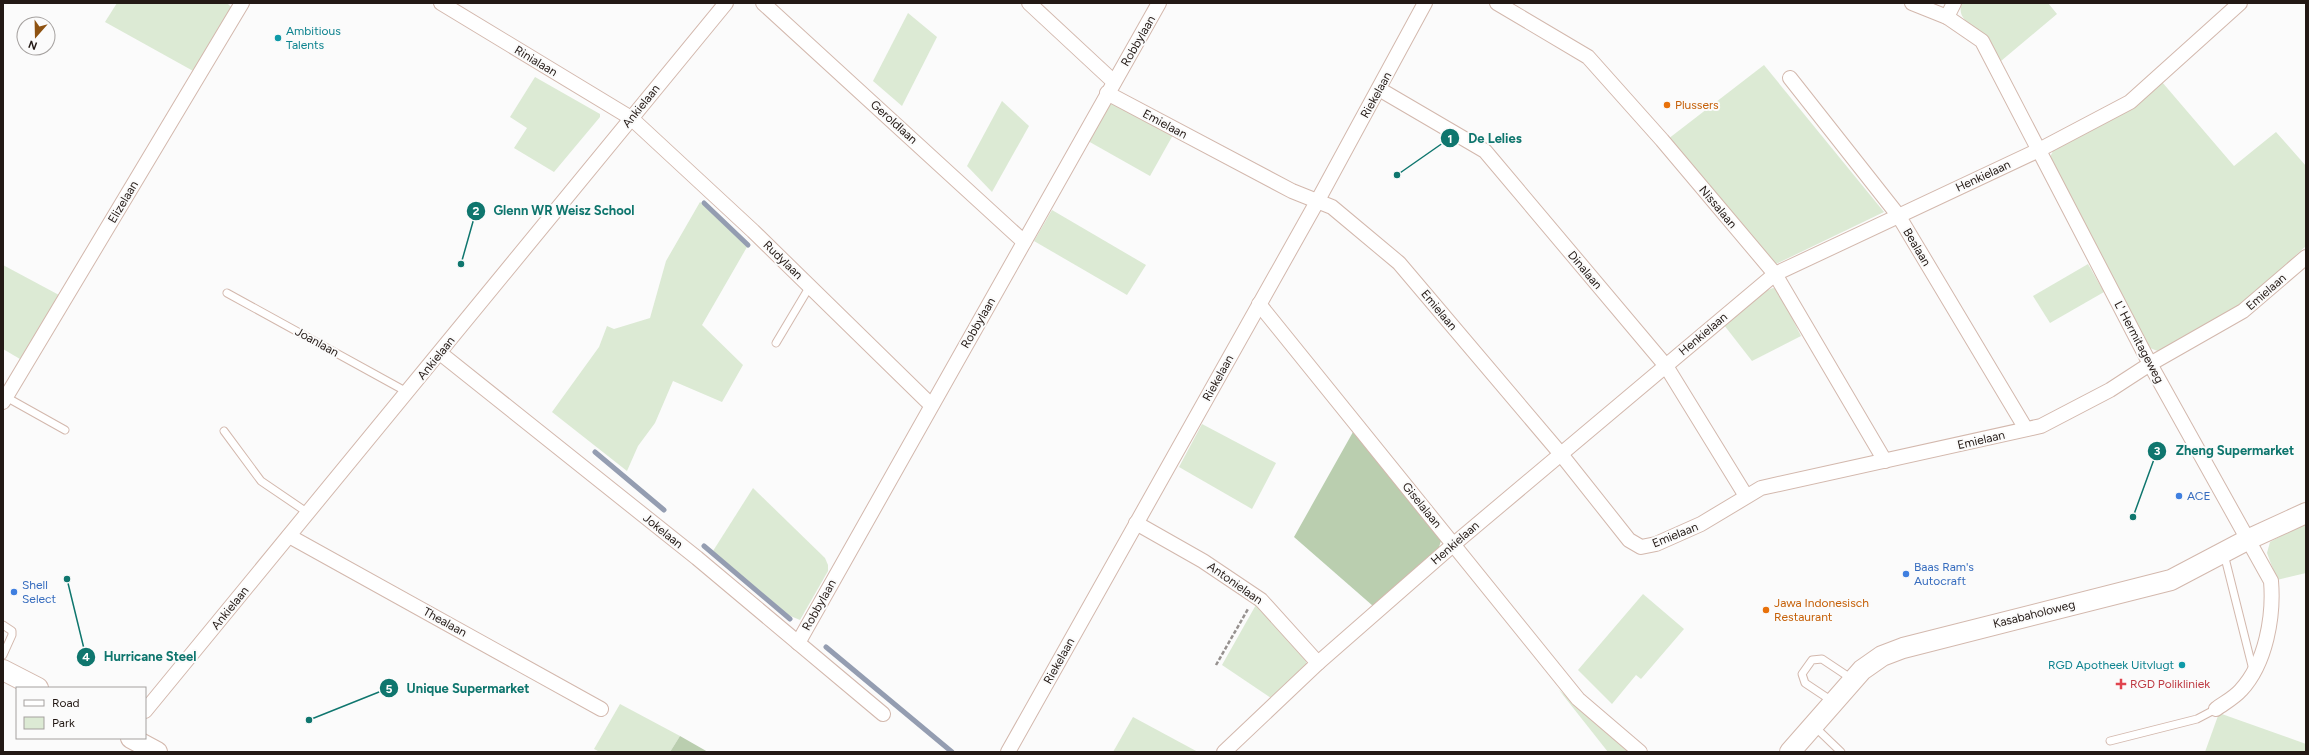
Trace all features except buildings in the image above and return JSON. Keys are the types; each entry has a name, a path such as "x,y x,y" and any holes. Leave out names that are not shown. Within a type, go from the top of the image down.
{"street":[{"name":"Elizelaan","path":"4,399 242,3"},
{"name":"Rinialaan","path":"441,3 457,7 631,118"},
{"name":"Ankielaan","path":"146,710 726,3"},
{"name":"Geroldlaan","path":"763,3 1024,242"},
{"name":"Emielaan","path":"1029,3 1111,88 1292,191 1318,200 1332,207 1399,263 1560,453 1629,540 1641,546 1656,544 1701,524 1761,488 2041,426 2110,390 2150,364 2243,312 2306,257"},
{"name":"Robbylaan","path":"798,643 1159,3"},
{"name":"Riekelaan","path":"1008,752 1318,200 1425,3"},
{"name":"Nissalaan","path":"1497,3 1588,58 1662,140 1775,274 1885,461"},
{"name":"L' Hermitageweg","path":"1912,3 1948,17 1982,41 2150,364 2247,540 2259,556 2271,581 2273,602 2271,621 2254,671 2240,691 2216,709"},
{"path":"1948,17 1954,3"},
{"name":"Henkielaan","path":"1224,752 1318,664 1454,544 1560,453 1775,274 2039,150 2130,102 2240,3"},
{"name":"Bealaan","path":"1790,78 1898,216 2026,430"},
{"name":"Dinalaan","path":"1379,89 1485,151 1666,366 1746,496"},
{"name":"Rudylaan","path":"631,118 810,286 931,405"},
{"name":"Giselalaan","path":"1260,304 1578,699 1640,752"},
{"name":"Jokelaan","path":"440,353 697,558 883,714"},
{"name":"Kasabaholoweg","path":"1790,752 1862,670 1882,656 1903,648 2171,580 2247,540 2306,513"},
{"name":"Antonielaan","path":"1136,522 1203,561 1255,596 1318,664"},
{"name":"Thealaan","path":"289,536 601,709"},
{"path":"3,670 36,687"},
{"path":"133,739 158,752"}],"lane":[{"path":"776,343 810,286"},
{"name":"Joanlaan","path":"227,293 407,392"},
{"path":"4,399 65,430"},
{"path":"224,430 262,481 308,513"},
{"path":"2224,552 2254,671"},
{"path":"3,625 12,631 12,635 3,655"},
{"path":"1833,702 1805,683 1802,674 1812,660 1822,659 1853,680"},
{"path":"2110,741 2197,719 2216,709"},
{"path":"1813,725 1841,752"}],"path":[{"path":"1216,665 1255,596"}],"green space":[{"path":"117,3 227,3 233,9 195,72 105,22"},
{"path":"1962,3 2048,3 2057,14 2001,61 1985,37 1964,19 1961,14"},
{"path":"908,13 937,37 902,106 873,81"},
{"path":"1764,65 1884,212 1776,264 1668,139"},
{"path":"535,77 600,114 600,117 554,172 514,148 527,128 510,117"},
{"path":"2162,82 2234,166 2276,132 2306,166 2306,246 2243,304 2160,352 2150,348 2050,157 2053,151 2131,107"},
{"path":"1002,101 1029,126 992,192 967,166"},
{"path":"1111,102 1173,135 1150,176 1088,141"},
{"path":"700,202 747,247 702,325 743,365 722,402 673,381 655,423 638,446 627,471 552,412 599,347 607,326 614,329 650,318 666,261"},
{"path":"1052,210 1146,265 1127,295 1034,241"},
{"path":"2088,264 2104,292 2050,323 2033,296"},
{"path":"3,265 59,295 20,359 3,349"},
{"path":"1773,288 1778,289 1801,336 1752,361 1724,325 1758,294"},
{"path":"1202,424 1276,463 1252,509 1179,467"},
{"path":"1353,432 1441,541 1437,553 1373,606 1294,537"},
{"path":"753,488 825,558 828,565 828,571 800,620 788,615 713,551"},
{"path":"2306,522 2306,573 2277,580 2267,553 2270,542"},
{"path":"1643,594 1684,629 1641,679 1636,675 1612,704 1578,670"},
{"path":"1257,603 1305,657 1307,665 1271,698 1222,665"},
{"path":"1559,690 1630,752 1608,752"},
{"path":"620,704 680,736 670,752 600,752 594,749"},
{"path":"2219,713 2306,744 2306,752 2205,752"},
{"path":"1133,717 1198,752 1113,752"},
{"path":"680,736 708,752 670,752"}],"waterway":[{"path":"704,203 748,245"},
{"path":"595,452 664,510"},
{"path":"704,546 790,619"},
{"path":"826,647 952,752"}],"place":[{"name":"Ambitious Talents","path":"278,38"},
{"name":"Plussers","path":"1667,105"},
{"name":"De Lelies","path":"1397,175"},
{"name":"Glenn WR Weisz School","path":"461,264"},
{"name":"ACE","path":"2179,496"},
{"name":"Zheng Supermarket","path":"2133,517"},
{"name":"Baas Ram's Autocraft","path":"1906,574"},
{"name":"Hurricane Steel","path":"67,579"},
{"name":"Shell Select","path":"14,592"},
{"name":"Jawa Indonesisch Restaurant","path":"1766,610"},
{"name":"RGD Apotheek Uitvlugt","path":"2182,665"},
{"name":"RGD Polikliniek","path":"2121,684"},
{"name":"Unique Supermarket","path":"309,720"}]}
